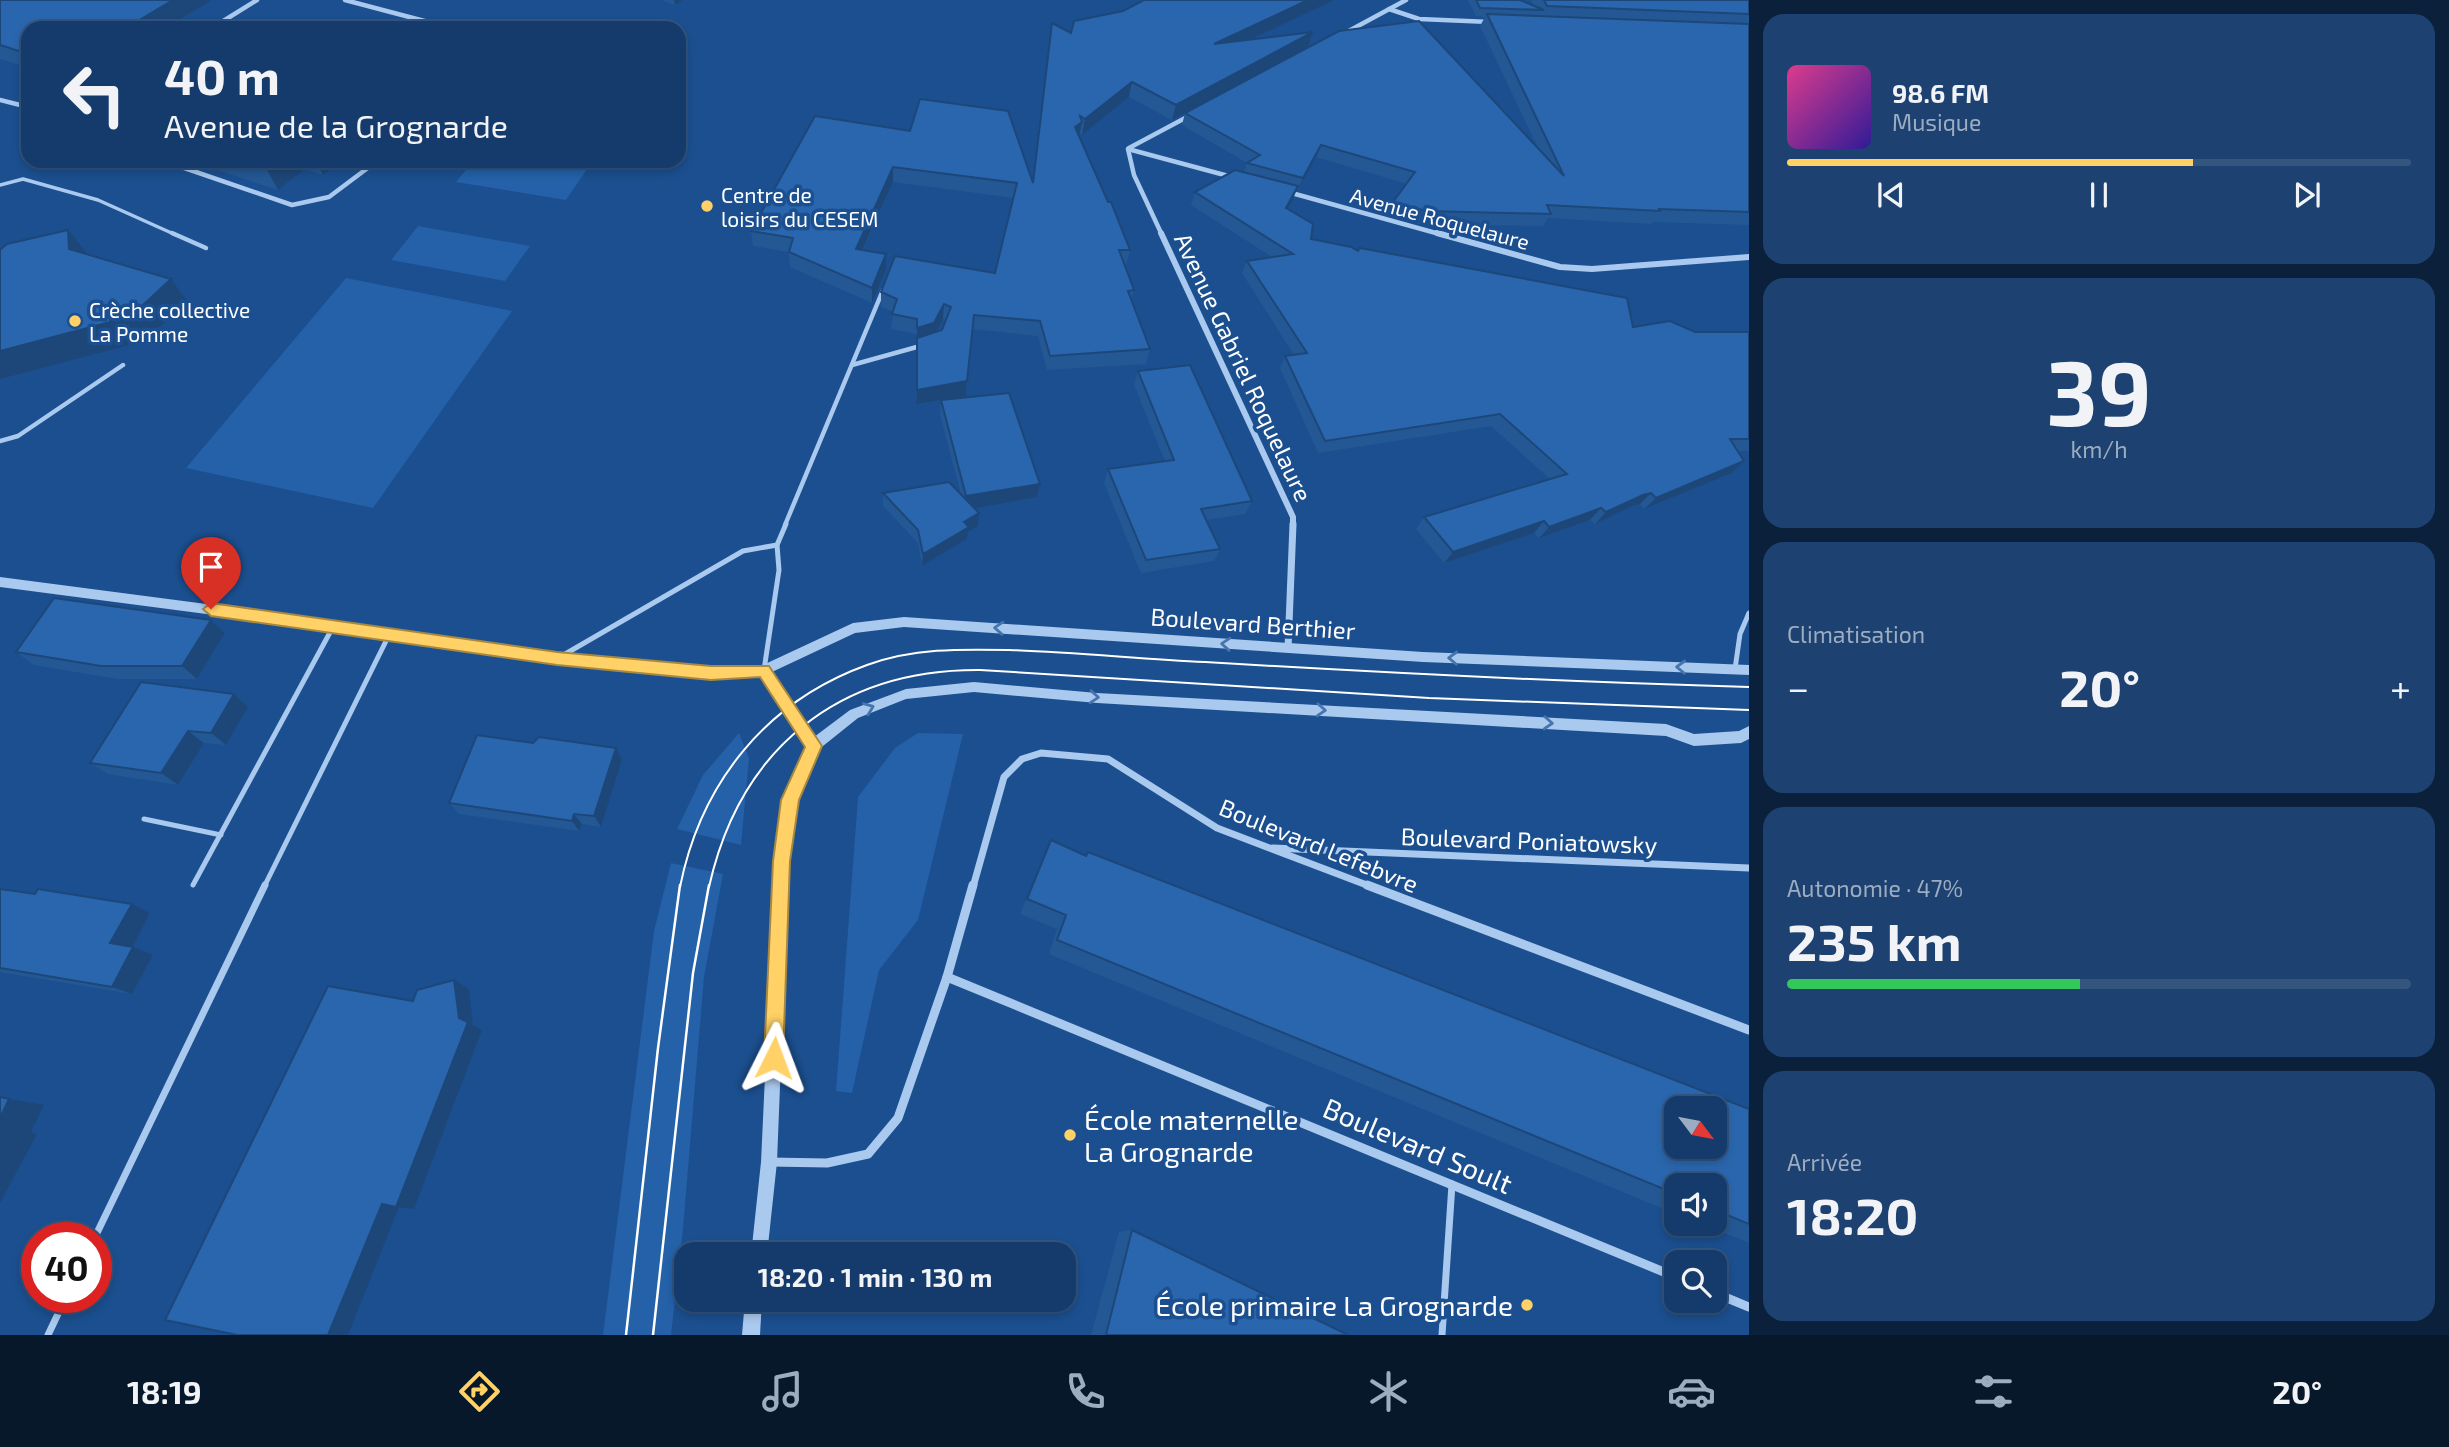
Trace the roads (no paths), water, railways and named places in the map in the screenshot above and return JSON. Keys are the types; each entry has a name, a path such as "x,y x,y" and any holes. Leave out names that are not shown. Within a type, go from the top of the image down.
{"street":[{"path":"223,21 257,0"},
{"path":"345,0 424,21"},
{"path":"1342,34 1406,0"},
{"path":"1389,9 1419,19 1502,22"},
{"path":"0,100 21,105"},
{"path":"1128,149 1199,111"},
{"path":"1128,149 1236,178"},
{"name":"Avenue Gabriel Roquelaure","path":"1128,149 1134,175 1293,517 1288,649"},
{"path":"184,168 292,205 314,204 336,195 369,168"},
{"name":"Avenue Roquelaure","path":"1277,189 1560,267 1592,269 1749,257"},
{"path":"0,582 334,625 557,659 711,673 764,670 813,746"},
{"name":"Boulevard Berthier","path":"764,670 853,628 904,622 1288,649 1742,670"},
{"path":"760,1242 769,1162 782,861 790,800 813,746 854,714 906,694 974,687 1111,698 1666,730 1694,740 1741,737 1749,732"},
{"name":"Boulevard Lefebvre","path":"769,1162 827,1163 868,1154 898,1118 947,977 1004,777 1022,759 1041,753 1108,759 1217,828 1749,1030"},
{"name":"Boulevard Poniatowsky","path":"1265,848 1749,868"},
{"name":"Boulevard Soult","path":"947,977 1664,1272"},
{"path":"1727,1298 1749,1307"},
{"path":"751,1335 753,1312"}],"lane":[{"path":"0,185 23,179 98,200 206,248"},
{"path":"764,670 779,570 777,545 887,280"},
{"path":"852,365 937,342"},
{"path":"0,441 18,436 123,365"},
{"path":"557,659 743,551 777,545"},
{"path":"1742,670 1740,634 1749,613"},
{"path":"193,885 334,625"},
{"path":"102,1222 363,683 390,633"},
{"path":"144,820 221,835"},
{"path":"1442,1335 1452,1184"},
{"path":"48,1335 58,1313"}],"tram line":[{"path":"680,887 690,849 704,813 722,780 744,750 769,723 799,700 831,681 867,665 902,655 955,650 1009,650 1409,673 1749,687"},
{"path":"709,887 724,838 745,794 771,757 803,726 840,702 883,684 929,673 980,670 1429,698 1749,710"},
{"path":"626,1335 658,1048 680,885"},
{"path":"653,1335 693,973 709,885"}],"place":[{"name":"Centre de loisirs du CESEM","path":"707,206"},
{"name":"Crèche collective La Pomme","path":"75,321"},
{"name":"École maternelle La Grognarde","path":"1070,1135"},
{"name":"École primaire La Grognarde","path":"1527,1305"}]}
